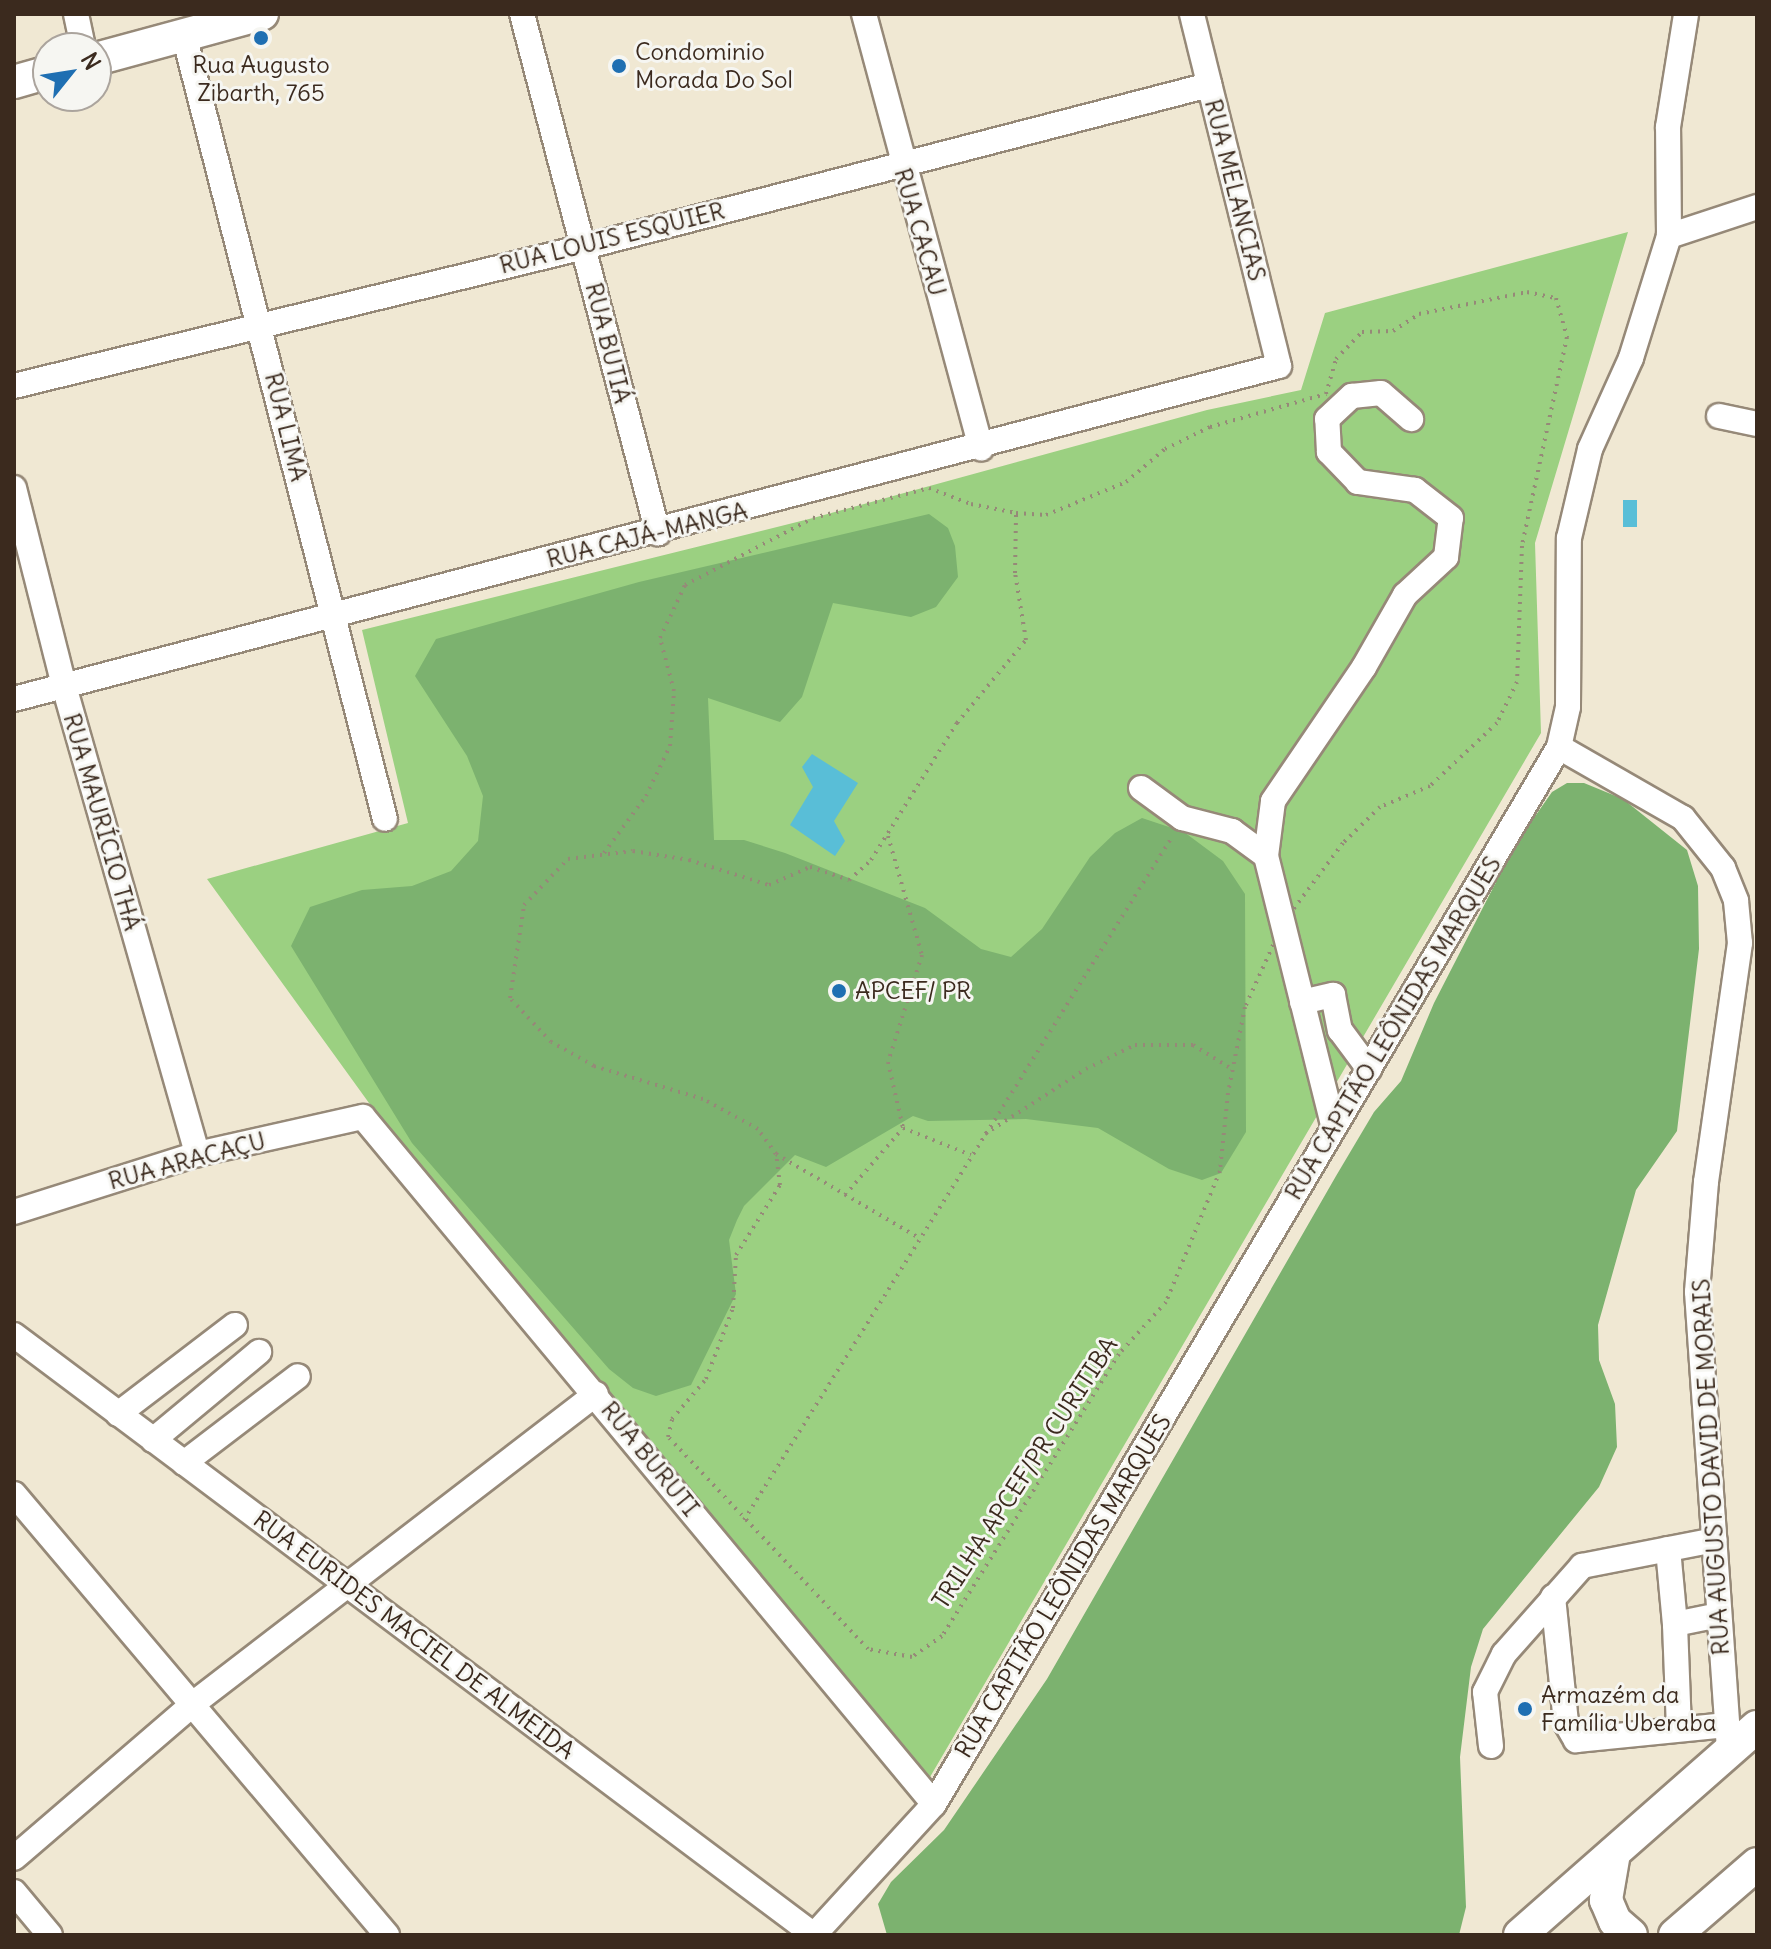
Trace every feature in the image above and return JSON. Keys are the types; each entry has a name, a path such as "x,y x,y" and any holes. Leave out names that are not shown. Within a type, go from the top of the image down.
{"main road":[{"path":"112,55 262,14"},
{"path":"1520,1935 1614,1853 1738,1734"},
{"path":"1614,1853 1606,1900 1615,1921 1631,1935"},
{"path":"1674,1934 1757,1864"}],"street":[{"name":"RUA BUTIÁ","path":"522,14 658,533"},
{"name":"RUA CACAU","path":"864,14 900,163 981,449"},
{"name":"RUA MELANCIAS","path":"1192,14 1279,366"},
{"name":"RUA CAPITÃO LEÔNIDAS MARQUES","path":"814,1935 934,1804 1559,747 1568,707 1569,538 1590,449 1631,358 1669,236 1668,127 1686,14"},
{"name":"RUA LIMA","path":"184,35 385,819"},
{"name":"RUA LOUIS ESQUIER","path":"14,386 260,323 584,247 1209,85"},
{"path":"1669,236 1757,207"},
{"name":"RUA CAJÁ-MANGA","path":"14,699 332,614 981,449 1279,366"},
{"path":"1334,1128 1266,856 1273,801 1364,667 1405,595 1446,557 1451,518 1415,490 1358,482 1329,452 1327,419 1352,396 1381,393 1411,419"},
{"path":"1719,416 1757,424"},
{"name":"RUA MAURÍCIO THÁ","path":"16,501 64,686 197,1154"},
{"name":"RUA AUGUSTO DAVID DE MORAIS","path":"1559,747 1683,818 1723,868 1736,901 1740,943 1706,1182 1697,1292 1719,1615 1738,1734"},
{"path":"1141,788 1182,818 1232,831 1266,856"},
{"path":"1302,1002 1333,995 1340,1030 1369,1069"},
{"path":"1310,1037 1340,1030"},
{"name":"RUA ARACAÇU","path":"14,1212 197,1154 363,1117"},
{"name":"RUA BURUTI","path":"363,1117 934,1804"},
{"path":"118,1414 235,1325"},
{"name":"RUA EURIDES MACIEL DE ALMEIDA","path":"14,1335 814,1935"},
{"path":"153,1440 259,1352"},
{"path":"184,1463 298,1376"},
{"path":"14,1858 194,1703 596,1394"},
{"path":"14,1494 194,1703 387,1935"},
{"path":"1491,1746 1485,1692 1504,1654 1582,1566 1714,1540"},
{"path":"1668,1549 1675,1624 1679,1729"},
{"path":"1553,1597 1566,1723 1576,1740 1679,1729 1738,1734"},
{"path":"1675,1624 1719,1615"},
{"path":"14,1892 50,1935"}],"path":[{"name":"TRILHA APCEF/PR CURITIBA","path":"603,855 646,796 670,746 674,691 660,638 685,585 813,518 929,488 1016,513 1046,515 1126,482 1165,449 1210,427 1326,394 1336,359 1362,332 1393,331 1419,314 1527,292 1556,298 1567,337 1522,546 1517,682 1497,723 1430,786 1380,807 1343,843 1283,923 1245,1007 1232,1069 1220,1171 1166,1302 1119,1354 942,1636 912,1657 868,1649 668,1437 672,1419 706,1379 733,1308 736,1255 780,1185 776,1154"},
{"path":"919,1238 776,1154 758,1129 703,1099 594,1066 551,1042 510,998 524,905 568,859 633,851 689,860 769,885 810,867 849,880 888,836 957,723 1026,640 1015,573 1016,513"},
{"path":"744,1520 983,1135 1143,890 1182,818"},
{"path":"888,836 922,955 888,1062 903,1128"},
{"path":"983,1135 1086,1069 1135,1045 1193,1045 1232,1069"},
{"path":"903,1128 971,1155"},
{"path":"845,1195 903,1128"}],"green space":[{"name":"APCEF/ PR","path":"1628,232 1535,543 1541,733 930,1777 369,1103 207,879 408,823 362,630 813,518 1207,410 1301,390 1325,313"},
{"path":"929,514 948,528 955,546 958,577 936,607 911,617 833,603 802,697 780,722 708,698 714,840 744,840 785,853 925,908 981,949 1011,957 1042,929 1090,857 1115,833 1142,818 1184,832 1223,861 1245,894 1246,1132 1221,1173 1202,1180 1169,1169 1098,1128 1026,1119 928,1121 913,1116 826,1167 795,1155 744,1206 737,1220 729,1240 736,1294 691,1385 656,1396 633,1388 609,1369 412,1143 291,946 310,907 362,890 412,886 451,871 478,841 483,796 467,756 415,676 436,639 639,582"},
{"path":"1567,783 1584,783 1623,799 1687,850 1698,886 1699,949 1677,1131 1636,1190 1598,1325 1599,1360 1615,1404 1617,1447 1599,1487 1483,1629 1471,1667 1460,1757 1466,1907 1459,1935 887,1935 878,1904 891,1882 944,1830 1047,1679 1336,1176 1374,1112 1401,1081 1434,1003 1515,845 1552,792"}],"water":[{"path":"1623,500 1637,500 1637,527 1623,527"},
{"path":"812,754 858,783 834,821 845,841 835,856 790,825 813,787 802,767"}],"place":[{"name":"Rua Augusto Zibarth, 765","path":"261,38"},
{"name":"Condominio Morada Do Sol","path":"619,66"},
{"name":"APCEF/ PR","path":"839,991"},
{"name":"Armazém da Família Uberaba","path":"1525,1709"}]}
